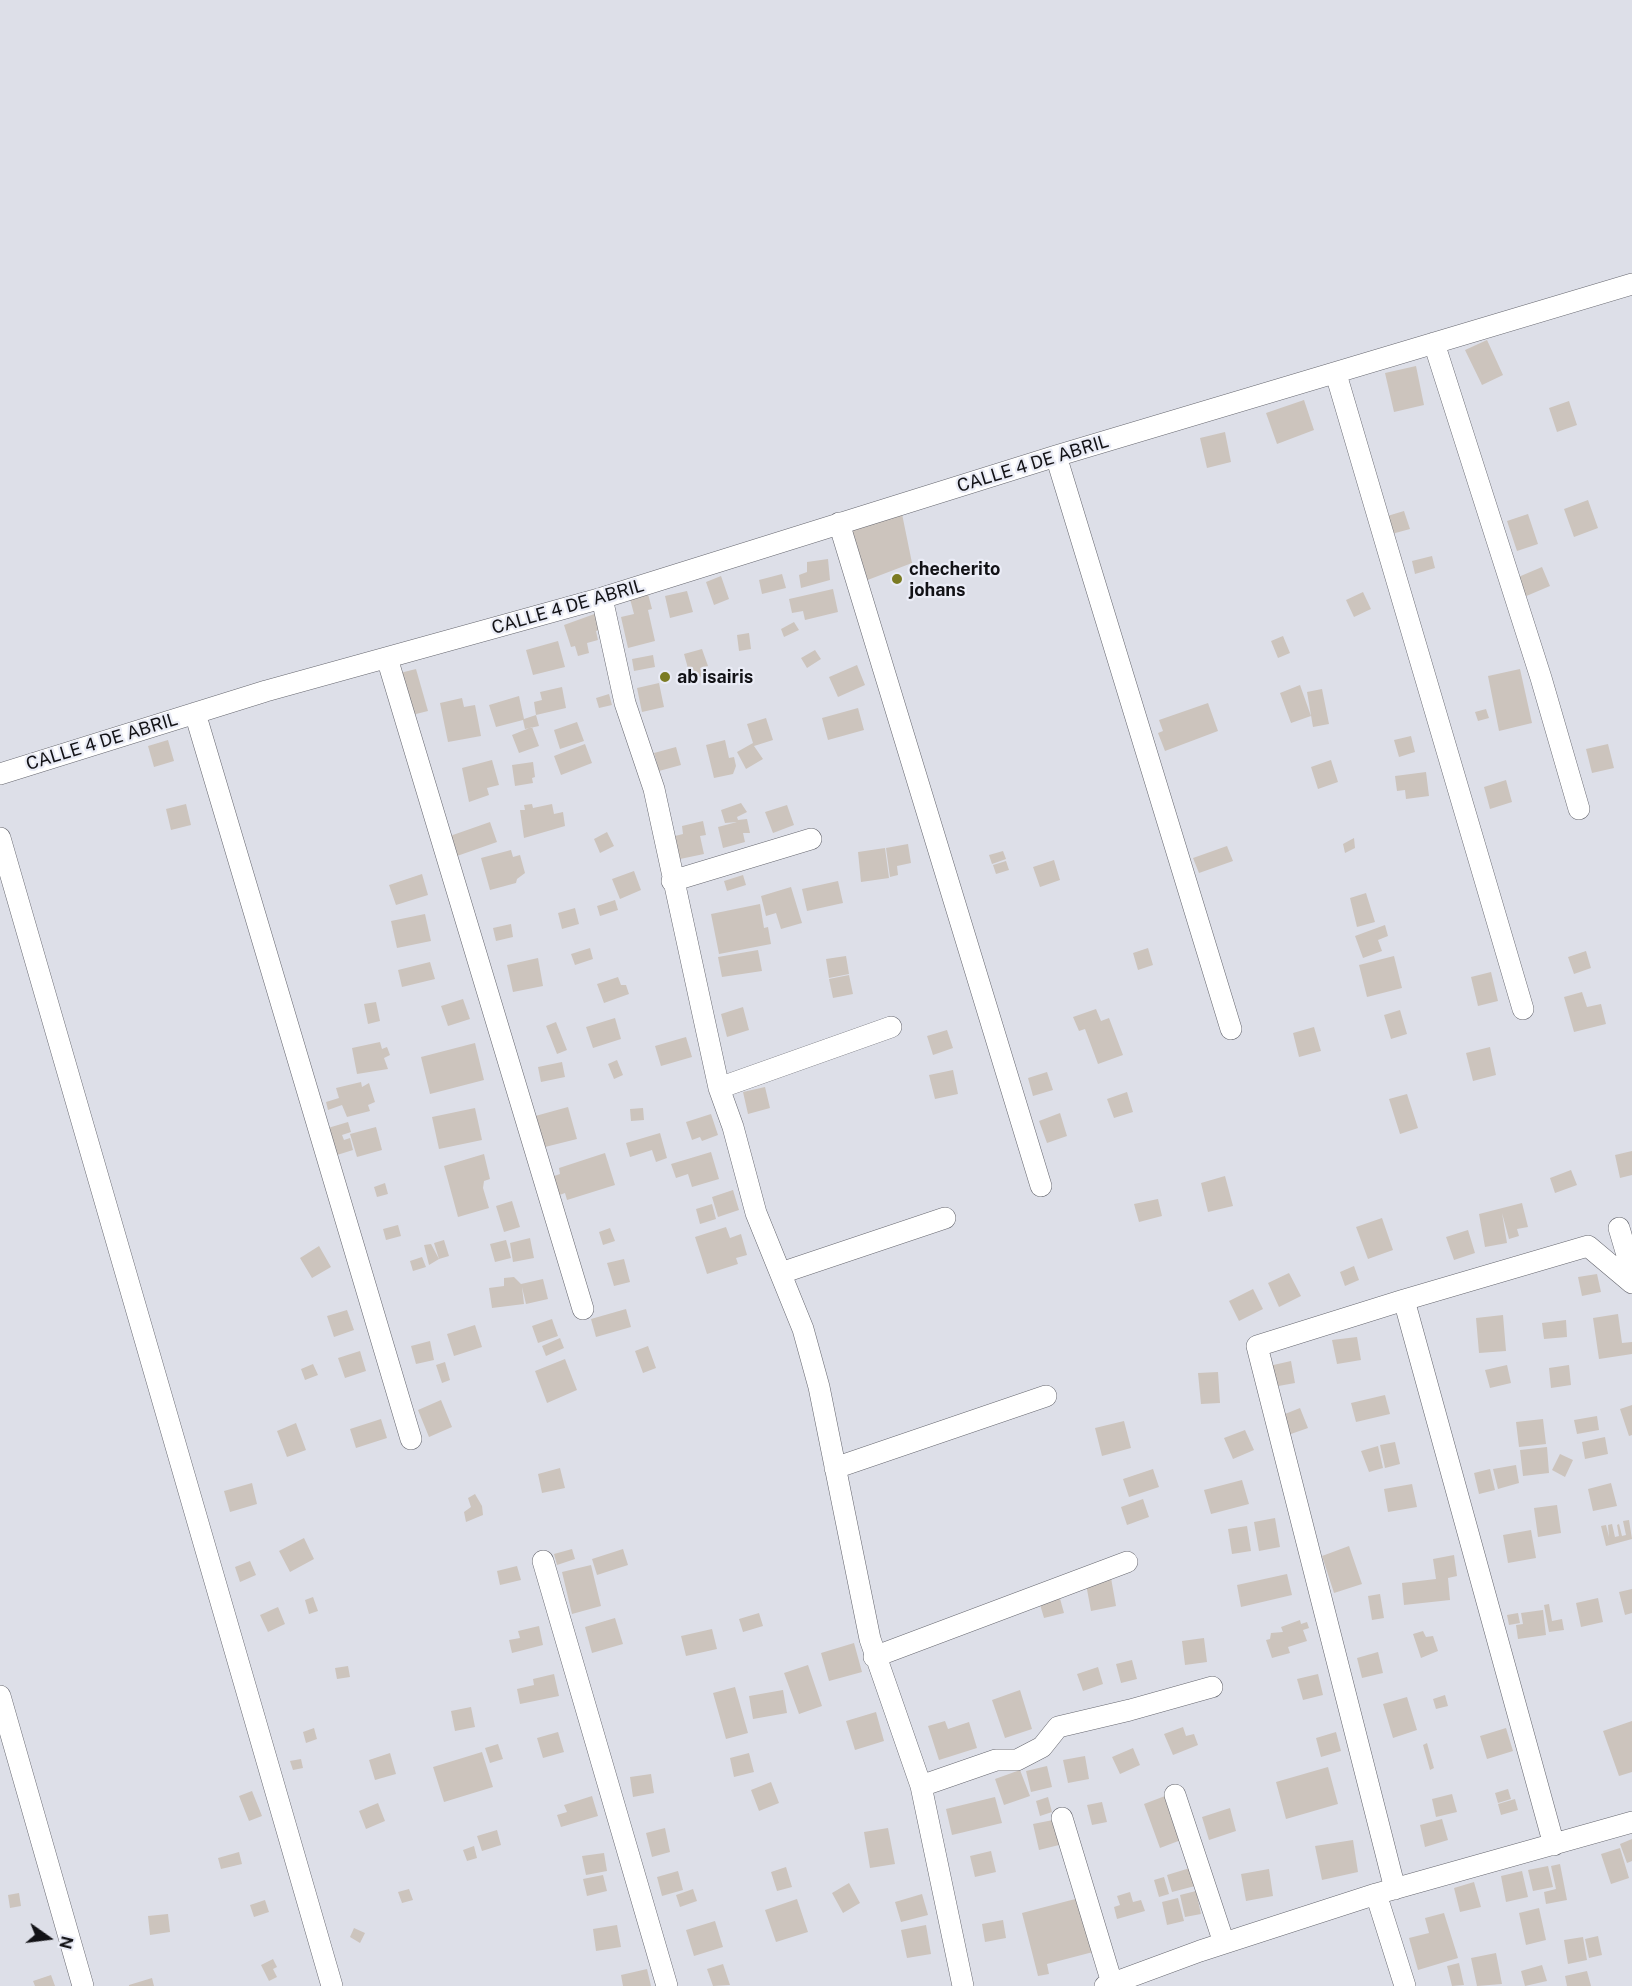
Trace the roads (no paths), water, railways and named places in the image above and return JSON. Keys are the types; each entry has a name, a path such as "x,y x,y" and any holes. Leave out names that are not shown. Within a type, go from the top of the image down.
{"street":[{"name":"CALLE 4 DE ABRIL","path":"0,774 195,714 602,598 1056,456 1632,284"},
{"path":"1434,343 1541,678 1579,809"},
{"path":"1335,374 1524,1009"},
{"path":"1056,456 1231,1029"},
{"path":"839,524 1041,1186"},
{"path":"602,598 625,703 654,789 672,881 719,1088 733,1127 756,1213 803,1329 835,1468 874,1657 921,1786 963,1986"},
{"path":"387,658 583,1309"},
{"path":"195,714 411,1439"},
{"path":"0,838 332,1986"},
{"path":"672,881 811,839"},
{"path":"719,1088 891,1027"},
{"path":"781,1273 945,1218"},
{"path":"1619,1228 1632,1272"},
{"path":"1405,1986 1386,1892 1257,1346 1588,1246 1632,1283"},
{"path":"1404,1300 1554,1845"},
{"path":"835,1468 1046,1396"},
{"path":"543,1561 668,1986"},
{"path":"874,1657 1127,1562"},
{"path":"921,1786 996,1760 1017,1760 1042,1747 1058,1727 1212,1687"},
{"path":"0,1696 83,1986"},
{"path":"1175,1795 1224,1943"},
{"path":"1062,1818 1108,1985 1224,1943 1386,1892 1632,1822"}],"place":[{"name":"checherito johans","path":"897,579"},
{"name":"ab isairis","path":"665,677"}]}
